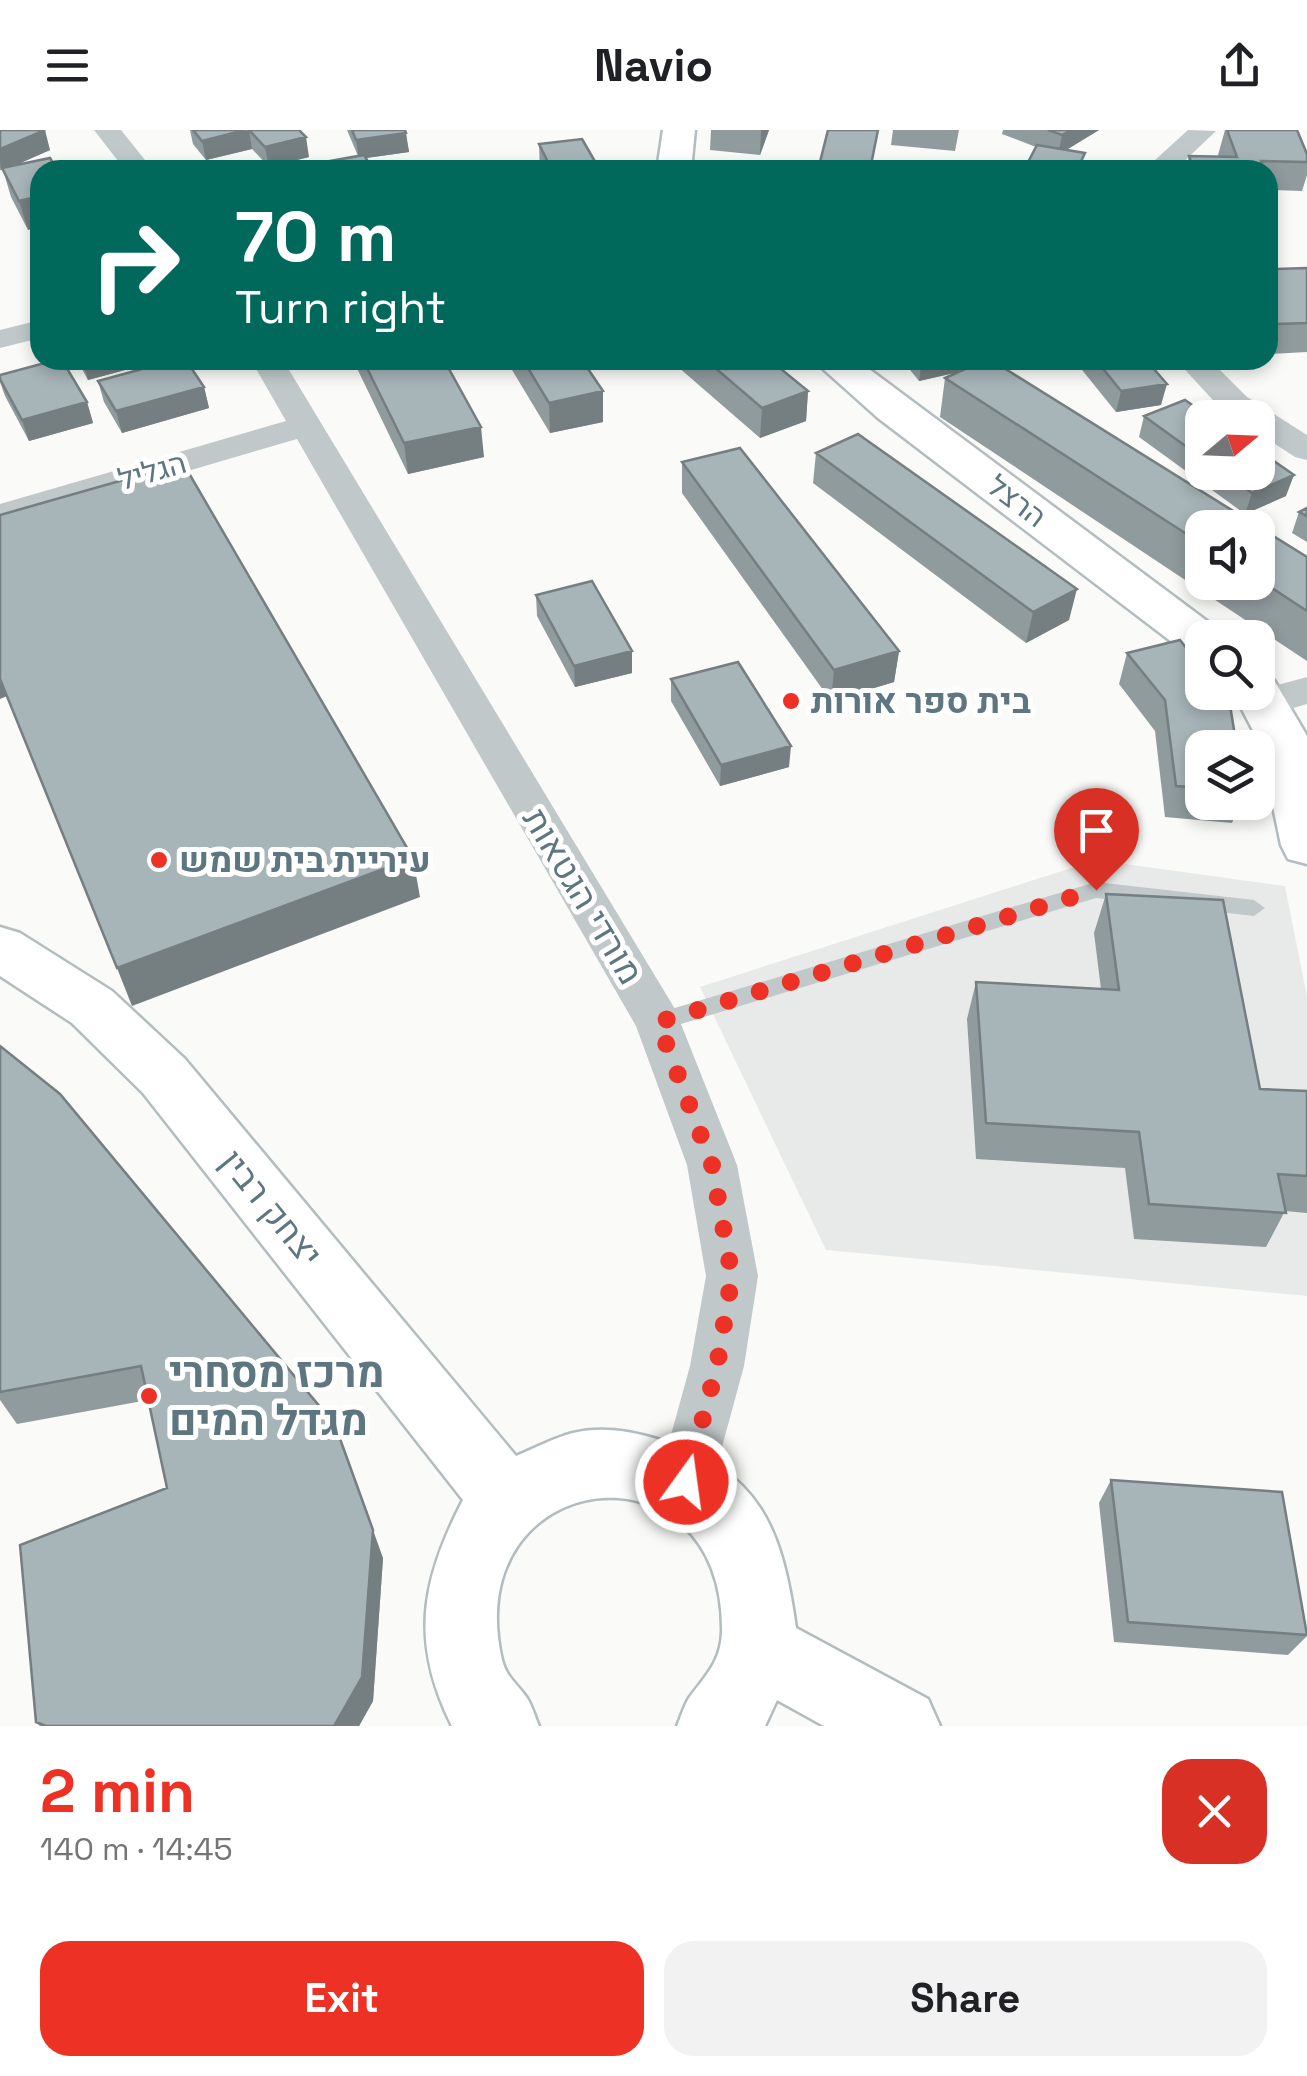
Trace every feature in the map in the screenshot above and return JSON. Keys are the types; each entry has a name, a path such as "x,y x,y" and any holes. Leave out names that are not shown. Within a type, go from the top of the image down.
{"street":[{"path":"108,130 132,160"},
{"path":"674,160 679,130"},
{"path":"1170,160 1203,131"},
{"path":"0,340 30,332"},
{"name":"מורדי הגטאות","path":"272,370 658,1022 712,1165 732,1276 717,1366 686,1482"},
{"name":"הרצל","path":"845,370 1185,628"},
{"path":"1202,370 1232,400"},
{"name":"הגליל","path":"0,515 303,426"},
{"path":"1275,430 1307,450"},
{"path":"1277,695 1307,846"},
{"name":"יצחק רבין","path":"0,948 92,1007 164,1076 509,1502"},
{"path":"500,1726 473,1685 461,1647 460,1606 467,1568 484,1532 509,1502 540,1479 576,1466 614,1461 651,1467 686,1482 722,1511 748,1552 760,1598 758,1648 750,1674 725,1724"},
{"path":"758,1648 901,1726"}],"lane":[{"path":"658,1022 1096,890 1254,908"}],"shaded area":[{"path":"1096,860 1285,886 1307,996 1307,1296 826,1250 700,987"}],"building":[{"path":"0,130 45,130 0,149"},
{"path":"193,130 245,130 202,141"},
{"path":"249,130 299,130 306,137 265,147"},
{"path":"352,130 405,130 406,133 356,140"},
{"path":"828,130 878,130 872,160 820,160"},
{"path":"1227,130 1297,130 1307,162 1190,160 1189,156 1237,157"},
{"path":"582,139 594,160 547,160 539,144"},
{"path":"1037,145 1085,153 1082,160 1029,160"},
{"path":"364,155 367,160 336,160"},
{"path":"30,162 30,198 19,201 2,168"},
{"path":"1307,268 1307,323 1278,324 1278,269"},
{"path":"30,367 30,370 68,370 87,402 22,420 0,375"},
{"path":"138,370 193,370 204,387 116,411 98,381"},
{"path":"368,370 450,370 481,427 404,443"},
{"path":"529,370 589,370 603,391 549,403"},
{"path":"718,370 782,370 808,391 762,408"},
{"path":"963,370 1007,370 1185,481 1185,490 1200,490 1232,510 1185,510 1185,533 945,378"},
{"path":"1104,370 1155,370 1167,384 1121,391"},
{"path":"1185,400 1185,446 1144,416"},
{"path":"858,434 1077,589 1033,612 816,453"},
{"path":"740,448 899,651 834,670 682,462"},
{"path":"1275,462 1294,475 1275,483"},
{"path":"183,463 413,858 117,968 0,679 0,515"},
{"path":"1275,537 1307,557 1307,611 1275,590"},
{"path":"592,581 632,651 574,666 536,595"},
{"path":"1180,640 1185,646 1185,710 1231,710 1234,730 1185,730 1185,787 1176,786 1165,700 1127,653"},
{"path":"738,662 791,746 721,765 671,679"},
{"path":"1106,894 1223,900 1260,1089 1307,1091 1307,1176 1278,1174 1286,1213 1149,1204 1139,1132 986,1123 976,982 1119,990"},
{"name":"מרכז מסחרי מגדל המים","path":"0,1046 60,1094 335,1425 373,1530 362,1677 334,1726 46,1726 36,1722 20,1545 167,1488 141,1366 0,1392"},
{"path":"1111,1480 1282,1492 1307,1635 1128,1622"}],"place":[{"name":"בית ספר אורות","path":"791,701"},
{"name":"עיריית בית שמש","path":"159,860"},
{"name":"מרכז מסחרי מגדל המים","path":"149,1396"}],"route":[{"path":"686,1482 717,1366 732,1276 712,1165 658,1022 1096,890"}]}
